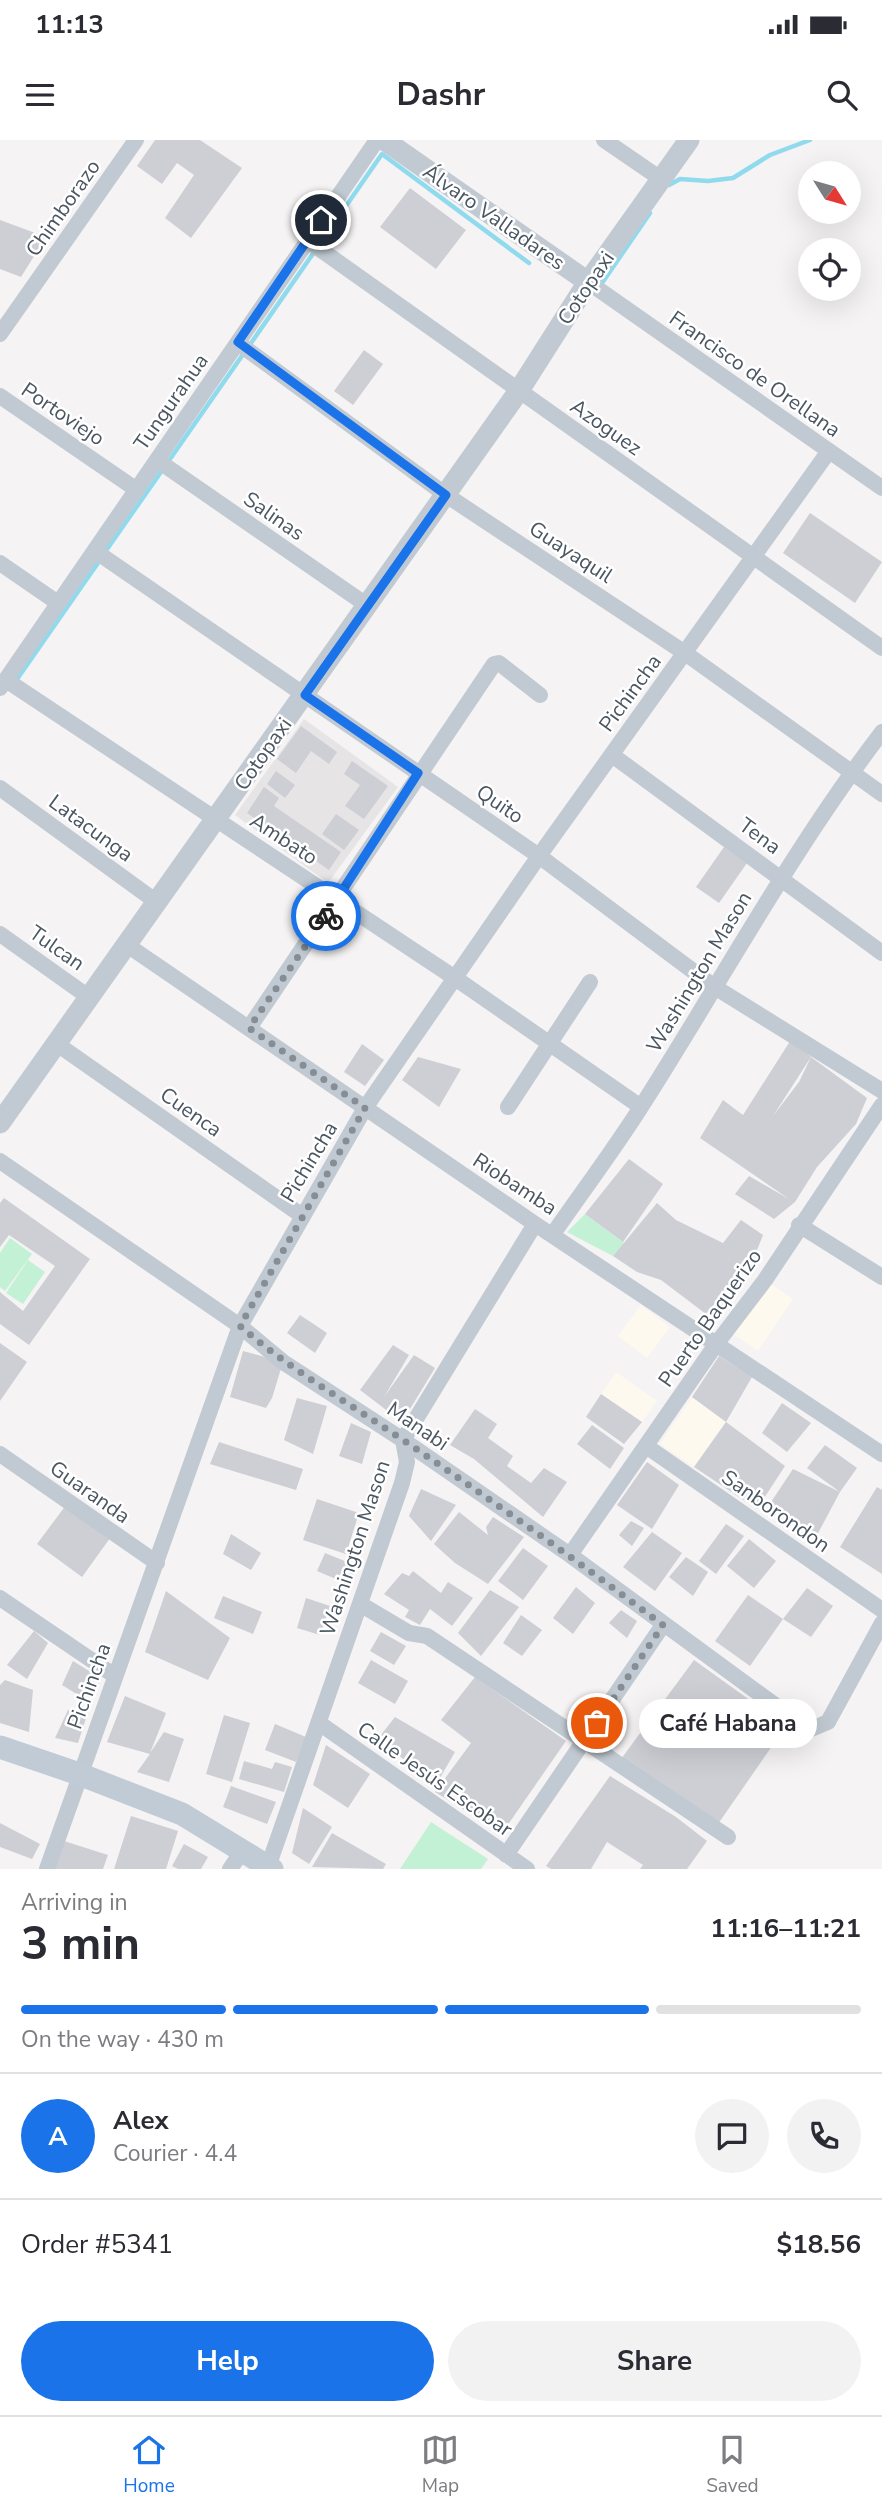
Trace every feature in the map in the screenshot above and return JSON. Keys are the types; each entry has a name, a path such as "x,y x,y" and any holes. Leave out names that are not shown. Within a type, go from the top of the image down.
{"main road":[{"path":"0,1747 182,1814 237,1860 270,1868"}],"street":[{"name":"Chimborazo","path":"0,334 136,140"},
{"name":"Tungurahua","path":"4,683 377,140"},
{"name":"Álvaro Valladares","path":"384,140 595,287"},
{"path":"604,140 661,179"},
{"name":"Cotopaxi","path":"0,1123 595,287 661,179 690,140"},
{"name":"Azoguez","path":"308,241 882,648"},
{"name":"Francisco de Orellana","path":"595,287 882,488"},
{"name":"Guayaquil","path":"239,343 446,495 685,653 882,794"},
{"name":"Portoviejo","path":"0,396 136,489"},
{"name":"Pichincha","path":"47,1869 240,1326 301,1215 365,1108 539,856 829,451"},
{"name":"Salinas","path":"157,461 368,606"},
{"name":"Quito","path":"95,551 539,856 713,986 882,1091"},
{"path":"0,563 58,603"},
{"path":"249,1028 337,900 418,773 494,664 499,663 540,695"},
{"name":"Ambato","path":"4,683 21,690 455,978 641,1107"},
{"name":"Washington Mason","path":"553,1234 641,1107 781,877 882,732"},
{"name":"Tena","path":"611,755 882,953"},
{"name":"Latacunga","path":"0,788 158,903"},
{"name":"Tulcan","path":"0,934 90,998"},
{"name":"Riobamba","path":"127,945 535,1224 882,1454"},
{"path":"508,1107 590,982"},
{"name":"Cuenca","path":"57,1044 301,1215"},
{"name":"Puerto Baquerizo","path":"570,1555 717,1343 765,1280 799,1225 882,1105"},
{"name":"Manabi","path":"0,1161 240,1326 282,1363 403,1440 570,1555 809,1730 828,1722 882,1623"},
{"name":"Washington Mason","path":"270,1868 402,1483 407,1462 403,1440 535,1224"},
{"path":"799,1225 882,1276"},
{"name":"Sanborondon","path":"646,1446 882,1610"},
{"name":"Guaranda","path":"0,1454 157,1563"},
{"path":"0,1598 115,1676"},
{"path":"360,1604 409,1633 427,1636 583,1743 728,1837"},
{"path":"506,1854 663,1625"},
{"name":"Calle Jesús Escobar","path":"319,1723 527,1869"}],"shaded area":[{"path":"304,719 398,787 328,883 235,815"},
{"path":"765,1280 793,1299 758,1351 730,1332"},
{"path":"641,1305 670,1327 647,1358 618,1336"},
{"path":"616,1372 657,1401 642,1422 601,1394"},
{"path":"692,1397 726,1422 694,1467 660,1444"}],"green space":[{"path":"585,1214 624,1243 613,1256 567,1232"},
{"path":"10,1238 32,1254 5,1291 0,1287 0,1253"},
{"path":"28,1260 45,1272 23,1304 6,1293"},
{"path":"431,1822 488,1859 481,1869 400,1869"}],"building":[{"path":"155,140 200,140 242,168 191,238 165,218 194,175 177,163 162,184 137,166"},
{"path":"410,188 466,230 436,269 380,227"},
{"path":"0,220 46,237 21,277 0,269"},
{"path":"364,350 383,364 353,405 334,391"},
{"path":"810,513 882,562 855,603 783,553"},
{"path":"301,726 337,752 329,764 311,751 296,773 277,759"},
{"path":"352,761 388,786 364,819 345,806 360,785 344,774"},
{"path":"276,771 295,785 285,798 267,784"},
{"path":"264,787 279,798 274,806 341,852 329,870 247,813"},
{"path":"336,814 359,830 344,850 322,834"},
{"path":"724,847 747,863 719,903 696,887"},
{"path":"792,1038 811,1057 867,1098 856,1124 817,1167 795,1202 774,1219 735,1194 749,1176 789,1199 700,1138 723,1100 743,1115","holes":["811,1057 799,1082 773,1116"]},
{"path":"362,1044 384,1060 365,1086 344,1072"},
{"path":"418,1057 461,1069 439,1107 402,1080"},
{"path":"629,1159 663,1184 623,1242 585,1214"},
{"path":"4,1198 90,1259 29,1345 0,1324 0,1292 23,1311 55,1266 9,1235 0,1247 0,1203"},
{"path":"657,1203 676,1220 723,1243 741,1220 763,1235 755,1255 706,1314 661,1280 637,1272 613,1256"},
{"path":"300,1315 327,1333 315,1353 287,1333"},
{"path":"0,1343 27,1362 0,1401"},
{"path":"393,1345 409,1355 384,1397 414,1355 435,1368 402,1422 360,1390"},
{"path":"243,1351 283,1362 272,1398 266,1408 230,1397"},
{"path":"719,1356 752,1377 726,1422 692,1397"},
{"path":"601,1394 642,1422 624,1444 586,1417"},
{"path":"297,1398 327,1406 313,1454 284,1440"},
{"path":"782,1403 811,1423 787,1452 762,1433"},
{"path":"475,1409 497,1424 488,1438 513,1456 507,1466 531,1483 544,1468 567,1482 543,1517 474,1459 450,1445"},
{"path":"726,1422 785,1466 757,1509 694,1467"},
{"path":"351,1423 371,1432 362,1464 339,1456"},
{"path":"592,1425 624,1448 610,1469 577,1444"},
{"path":"219,1442 303,1469 296,1490 210,1464"},
{"path":"825,1445 857,1468 840,1492 807,1468"},
{"path":"647,1462 679,1485 652,1529 617,1505"},
{"path":"793,1469 840,1492 816,1537 769,1505"},
{"path":"877,1487 882,1490 882,1574 840,1547"},
{"path":"421,1489 456,1505 431,1541 409,1516"},
{"path":"317,1499 359,1513 346,1554 303,1540"},
{"path":"69,1501 113,1534 82,1577 37,1544"},
{"path":"459,1512 488,1535 486,1527 493,1517 524,1537 488,1584 455,1563 434,1544"},
{"path":"631,1521 644,1528 632,1546 619,1535"},
{"path":"726,1524 744,1536 716,1574 699,1561"},
{"path":"652,1532 682,1553 655,1591 623,1567"},
{"path":"231,1534 261,1553 251,1570 223,1554"},
{"path":"749,1539 776,1561 754,1588 727,1566"},
{"path":"523,1548 548,1566 523,1600 498,1581"},
{"path":"325,1553 357,1566 350,1585 317,1571"},
{"path":"686,1557 708,1572 693,1596 669,1577"},
{"path":"413,1571 441,1593 448,1582 473,1598 452,1626 430,1609 420,1625 405,1617 409,1610 384,1594 402,1573 409,1576"},
{"path":"576,1587 595,1603 573,1634 553,1618"},
{"path":"807,1588 833,1606 811,1637 783,1619"},
{"path":"490,1590 519,1607 481,1656 458,1633"},
{"path":"166,1591 230,1638 208,1680 145,1652"},
{"path":"748,1595 783,1619 750,1666 715,1641"},
{"path":"223,1596 262,1612 253,1634 214,1618"},
{"path":"306,1598 330,1606 320,1635 297,1628"},
{"path":"621,1610 637,1621 627,1638 609,1623"},
{"path":"521,1615 542,1630 522,1656 503,1643"},
{"path":"34,1631 48,1643 27,1679 7,1665"},
{"path":"381,1632 406,1646 394,1665 370,1651"},
{"path":"371,1660 408,1681 395,1704 358,1683"},
{"path":"694,1660 786,1726 718,1824 621,1759"},
{"path":"73,1661 102,1679 88,1701 62,1685"},
{"path":"475,1677 566,1741 502,1833 435,1792 471,1743 441,1720"},
{"path":"5,1680 33,1690 29,1732 0,1723 0,1685"},
{"path":"125,1696 166,1713 150,1753 164,1732 184,1739 169,1782 137,1772 150,1754 107,1742"},
{"path":"89,1709 78,1743 55,1738 68,1710"},
{"path":"224,1715 250,1723 232,1782 206,1774"},
{"path":"395,1717 455,1752 437,1783 377,1740"},
{"path":"275,1724 306,1737 296,1762 265,1750"},
{"path":"326,1745 370,1774 348,1808 313,1785"},
{"path":"244,1761 272,1769 275,1762 292,1767 284,1792 239,1779"},
{"path":"610,1776 676,1817 707,1841 687,1869 640,1869 643,1865 607,1842 591,1869 551,1869 546,1866"},
{"path":"231,1786 276,1802 267,1824 223,1807"},
{"path":"303,1808 332,1827 309,1864 292,1853"},
{"path":"131,1816 178,1831 166,1869 114,1869"},
{"path":"0,1823 40,1844 32,1859 0,1847"},
{"path":"332,1833 386,1864 383,1869 312,1867"},
{"path":"64,1841 108,1855 103,1869 55,1869"},
{"path":"184,1844 208,1857 201,1869 178,1869 172,1866"}],"waterway":[{"path":"669,185 680,179 708,181 733,178 770,155 810,140"},
{"path":"249,346 382,154 529,263"},
{"path":"600,286 650,213"},
{"path":"105,552 244,353"},
{"path":"15,682 100,560"}],"way so far":[{"path":"326,916 249,1028 365,1108 301,1215 240,1326 282,1363 403,1440 570,1555 663,1625 597,1723"}],"place":[{"name":"Café Habana","path":"597,1723"}],"route":[{"path":"321,220 238,342 446,495 305,695 418,773 326,916"}]}
